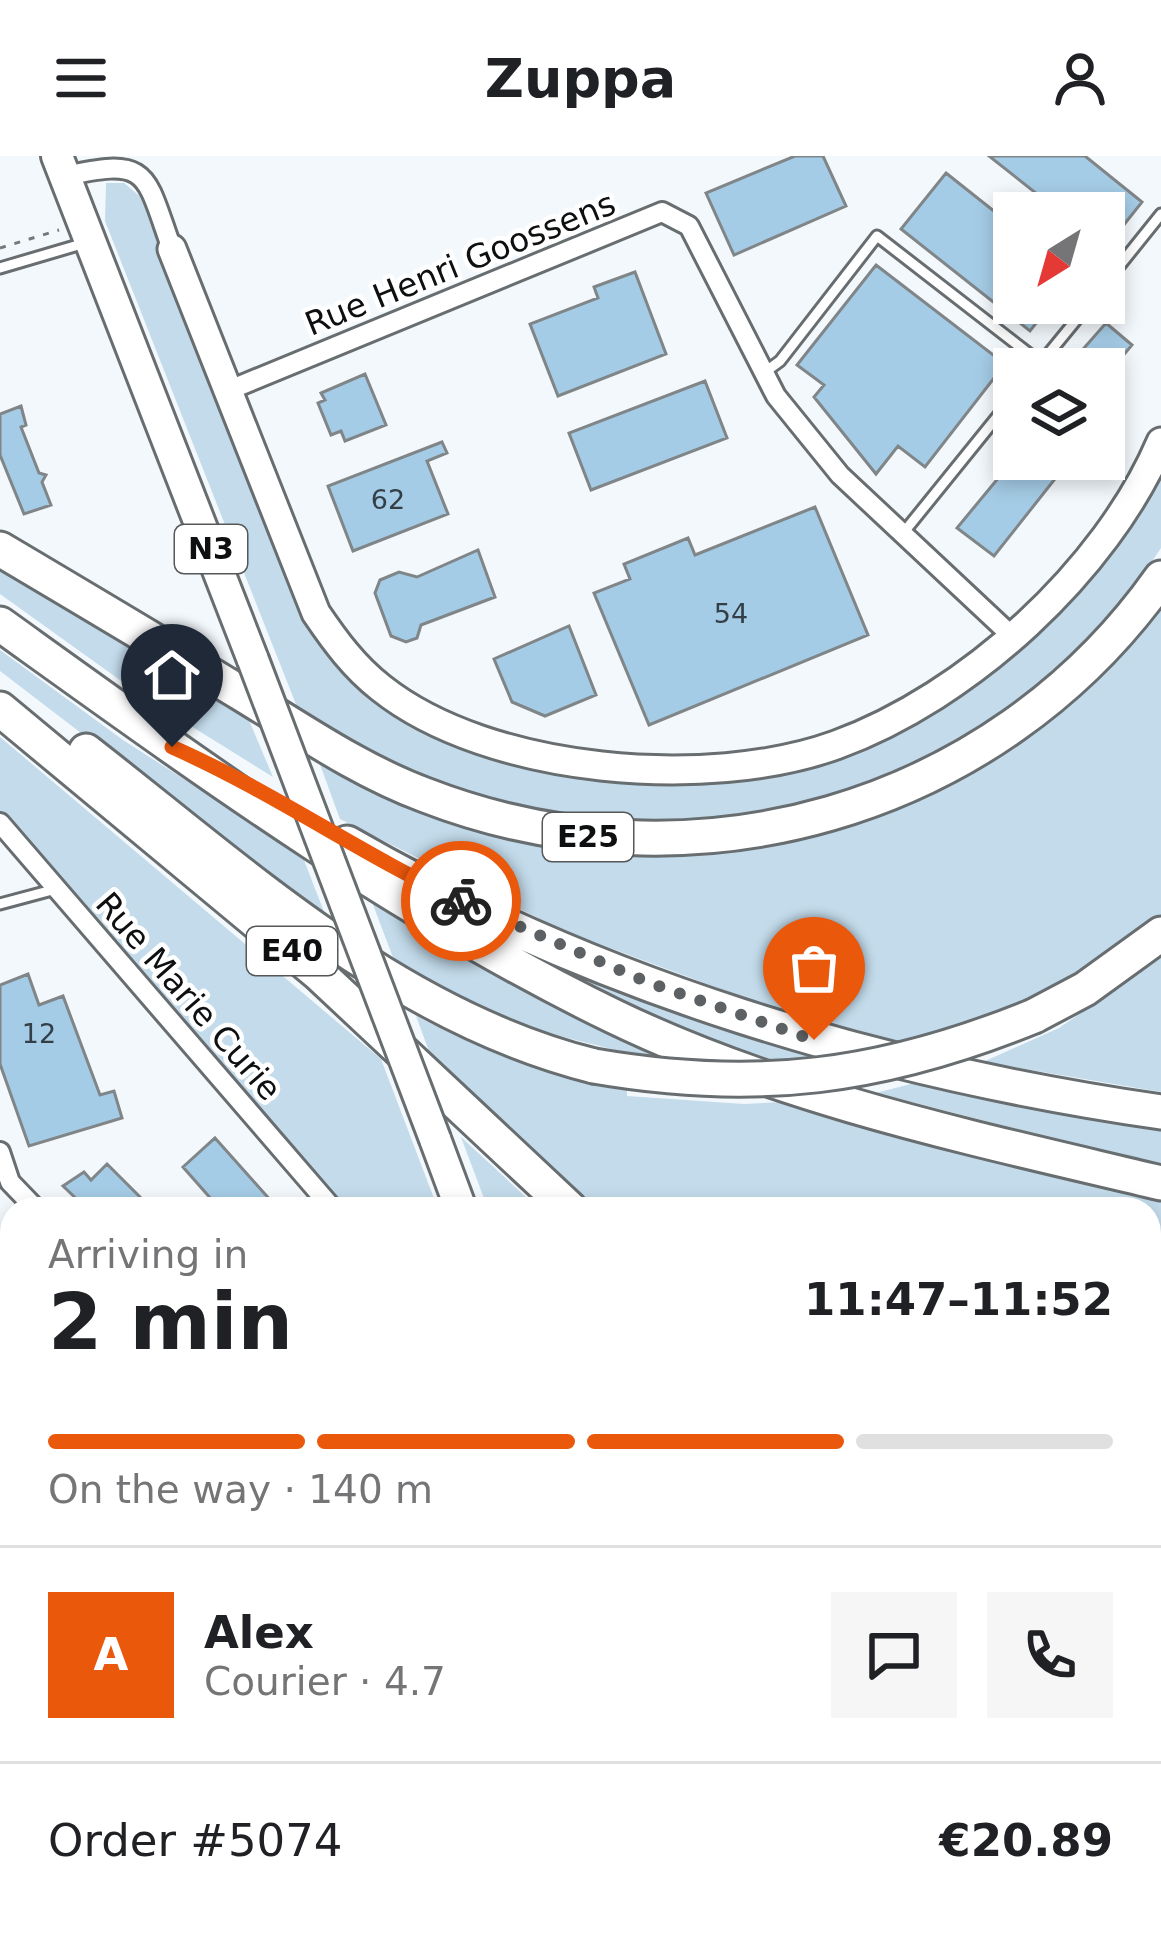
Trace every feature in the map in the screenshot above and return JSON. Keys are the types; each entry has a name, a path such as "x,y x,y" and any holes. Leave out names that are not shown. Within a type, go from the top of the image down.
{"highway":[{"name":"E25","path":"0,548 350,760 421,794 489,818 614,840 771,831 881,799 923,781 1015,727 1055,694 1129,621 1161,578"},
{"path":"0,624 344,865 614,1017 717,1060 858,1105 1161,1183"},
{"path":"0,682 326,936 417,996 486,1030 594,1066 716,1082 778,1082 894,1065 1034,1016 1085,989 1161,934"},
{"name":"E40","path":"0,709 318,973 557,1197"},
{"path":"172,747 229,772 445,894 647,982 848,1051 1161,1112"}],"main road":[{"name":"N3","path":"61,165 456,1197"}],"street":[{"path":"61,165 123,165 138,171 150,189 316,613 346,656 383,690 438,723 490,743 552,758 623,766 707,767 772,760 834,746 901,716 1014,638 1121,514 1161,442"},
{"name":"Rue Henri Goossens","path":"227,391 662,212 689,226 776,396 840,475 1014,638"},
{"name":"Rue Marie Curie","path":"0,823 323,1197"},
{"path":"0,1152 5,1185"}],"lane":[{"path":"1125,259 1161,214"},
{"path":"0,268 87,232"},
{"path":"764,372 780,361 877,236 1017,348"},
{"path":"1054,348 1073,324"},
{"path":"901,535 993,422"},
{"path":"0,904 56,889"}],"path":[{"path":"0,248 87,232"}],"shaded area":[{"path":"106,183 124,183 142,198 307,611 470,742 758,773 981,673 1161,457 1161,548 1128,597 1073,658 986,729 883,781 760,818 600,826 451,792 301,717 105,221"},
{"path":"0,566 246,713 273,777 138,693 0,594"},
{"path":"1161,599 1161,917 1042,1000 901,1046 810,1022 564,931 340,819 318,759 410,803 502,835 594,852 686,856 776,845 866,820 955,780 1059,711"},
{"path":"0,650 123,740 302,855 328,922 0,671"},
{"path":"0,737 381,1059 433,1197 337,1197 0,812"},
{"path":"372,902 506,980 660,1054 655,1060 524,1027 400,976"},
{"path":"528,948 829,1059 781,1065 668,1023 534,957"},
{"path":"1161,958 1161,1092 983,1062 1059,1028"},
{"path":"416,1016 519,1060 627,1090 627,1096 744,1104 802,1101 1161,1197 574,1197 433,1062"},
{"path":"926,1080 1161,1125 1161,1166 876,1093"},
{"path":"461,1137 526,1197 484,1197"}],"building":[{"path":"795,156 823,156 846,206 734,255 706,193"},
{"path":"989,156 1085,156 1142,202 1125,223 1125,192 1034,192"},
{"path":"946,173 993,210 993,302 901,229"},
{"path":"876,265 993,355 993,379 925,467 898,446 876,474 814,397 824,385 797,365"},
{"path":"635,272 666,354 558,396 530,324 598,298 594,287"},
{"path":"1105,324 1132,345 1125,353 1125,348 1084,348"},
{"path":"365,374 386,425 345,441 341,431 331,435 318,403 325,400 321,393"},
{"path":"705,381 727,438 591,490 569,433"},
{"path":"21,406 26,425 21,427 39,473 46,475 42,482 51,505 24,514 0,455 0,414"},
{"path":"442,442 447,453 427,461 448,514 353,551 328,486"},
{"path":"997,480 1054,480 994,556 957,528"},
{"path":"815,507 868,635 649,725 594,593 630,579 624,564 688,538 695,555"},
{"path":"478,550 495,597 421,625 417,638 406,642 391,636 375,593 380,580 399,572 417,577"},
{"path":"569,626 596,695 545,716 512,702 494,659"},
{"path":"28,974 39,1005 63,996 100,1095 114,1091 122,1118 29,1146 0,1064 0,985"},
{"path":"215,1138 268,1197 209,1197 183,1167"},
{"path":"107,1164 140,1197 74,1197 63,1186 84,1172 91,1180"}],"way so far":[{"path":"461,901 647,982 814,1040"}],"route":[{"path":"172,747 229,772 353,847 461,901"}]}
